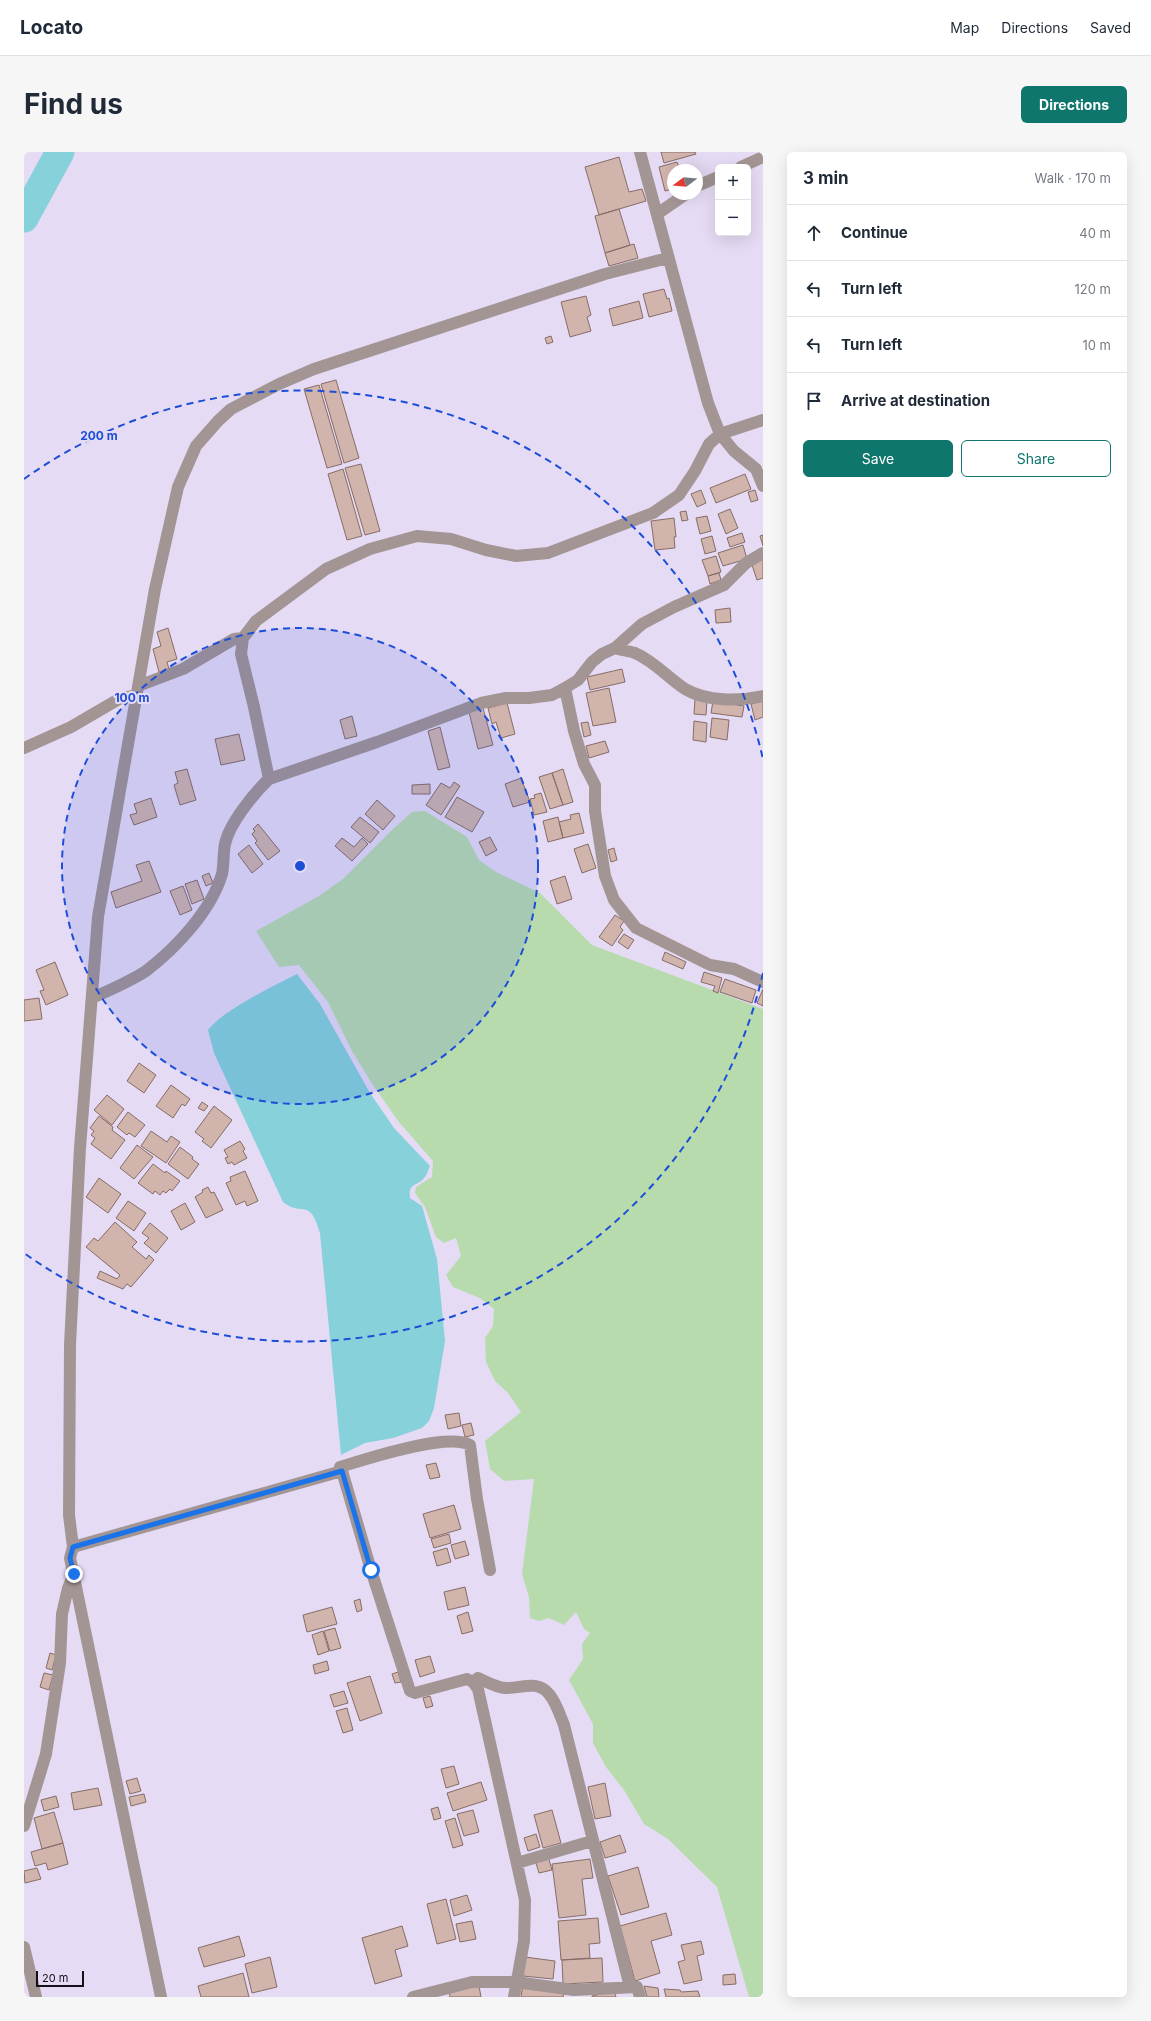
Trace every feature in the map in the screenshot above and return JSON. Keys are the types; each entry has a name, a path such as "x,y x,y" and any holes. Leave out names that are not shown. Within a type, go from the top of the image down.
{"street":[{"path":"640,152 708,403 720,434 734,451 756,469 763,486"},
{"path":"748,164 763,157"},
{"path":"703,183 715,178"},
{"path":"657,214 677,200"},
{"path":"161,1997 70,1558 73,1547 69,1515 70,1345 80,1148 98,917 155,589 178,488 196,446 218,421 231,409 279,384 314,370 605,274 668,258"},
{"path":"269,779 241,654 243,638 256,621 326,569 370,549 417,536 451,539 486,550 516,556 548,553 653,513 679,495 695,471 709,444 720,434 763,420"},
{"path":"92,998 121,985 146,971 188,932 208,904 222,874 225,842 238,817 257,790 269,779 370,745 475,705 506,698 529,698 552,695 578,680 592,662 602,654 615,648 647,621 674,607 724,585 746,563 763,553"},
{"path":"24,748 71,727 119,699 183,669 234,639 243,638"},
{"path":"615,648 636,653 658,667 686,690 724,700 743,700 763,696"},
{"path":"564,688 574,732 584,764 595,785 595,811 604,876 614,900 636,928 710,965 734,968 763,982"},
{"path":"340,1467 412,1446 448,1443 467,1443 470,1445 477,1499 490,1570"},
{"path":"73,1547 342,1471 371,1570 410,1691 415,1693 467,1679 473,1682 478,1689 525,1900 524,1941 514,1997"},
{"path":"24,1826 46,1754 60,1663 62,1614 68,1588 74,1574"},
{"path":"473,1682 478,1678 494,1686 504,1688 515,1688 528,1684 543,1689 549,1694 564,1725 592,1841 630,1986"},
{"path":"517,1863 592,1841"},
{"path":"24,1947 36,1997"},
{"path":"418,1996 472,1982 516,1982 549,1985 574,1990 630,1986 637,1987 640,1997"}],"shaded area":[{"path":"425,811 467,837 479,860 496,872 540,893 592,945 763,1009 763,1997 749,1997 717,1887 668,1839 644,1824 624,1790 606,1767 593,1743 593,1724 569,1680 583,1659 582,1644 590,1633 584,1629 576,1612 564,1625 549,1618 539,1621 530,1618 529,1597 522,1574 534,1479 504,1481 490,1469 485,1441 521,1412 508,1393 495,1381 486,1362 485,1338 493,1326 494,1309 480,1298 453,1287 446,1275 461,1256 456,1238 444,1243 436,1237 425,1207 415,1193 416,1187 432,1177 433,1161 398,1121 371,1082 352,1051 328,1002 299,965 279,967 256,931 319,896 343,879 412,812"},
{"path":"297,974 320,1004 370,1093 394,1128 430,1166 425,1177 410,1189 410,1198 422,1206 437,1259 445,1341 434,1408 429,1421 422,1428 393,1438 365,1443 341,1455 320,1233 313,1215 309,1211 290,1206 283,1202 214,1053 208,1030 237,1007"}],"building":[{"path":"661,152 695,152 696,154 664,163"},
{"path":"619,157 629,192 642,189 646,201 599,215 585,167"},
{"path":"667,165 667,190 665,191 659,167"},
{"path":"619,209 630,245 605,253 595,216"},
{"path":"634,244 638,258 609,266 605,253"},
{"path":"664,289 667,299 669,298 672,311 649,317 643,294"},
{"path":"586,296 591,315 587,317 591,331 570,337 561,302"},
{"path":"639,301 643,318 613,326 609,309"},
{"path":"551,336 553,342 547,344 545,338"},
{"path":"336,380 359,458 344,463 321,384"},
{"path":"319,385 342,464 327,468 304,389"},
{"path":"361,464 380,531 365,535 345,468"},
{"path":"343,469 362,536 347,540 328,474"},
{"path":"745,474 751,489 716,503 710,488"},
{"path":"701,490 706,503 697,507 691,494"},
{"path":"755,490 758,500 751,502 748,492"},
{"path":"730,509 738,528 726,534 718,514"},
{"path":"686,511 688,520 682,521 680,512"},
{"path":"707,516 711,531 700,534 696,518"},
{"path":"674,518 676,537 674,537 675,548 655,550 651,521"},
{"path":"742,533 745,542 730,547 727,538"},
{"path":"763,535 763,546 760,536"},
{"path":"712,536 716,551 705,554 701,539"},
{"path":"743,545 747,559 723,566 718,553"},
{"path":"716,556 721,572 708,576 702,560"},
{"path":"763,559 763,578 757,580 751,562"},
{"path":"719,573 721,580 710,584 708,576"},
{"path":"730,608 731,622 716,623 715,610"},
{"path":"168,628 177,659 167,662 169,669 159,672 153,649 161,646 157,632"},
{"path":"622,669 625,682 590,690 587,677"},
{"path":"609,688 616,722 593,726 586,693"},
{"path":"695,699 707,700 706,715 694,714"},
{"path":"713,701 744,706 742,717 711,713"},
{"path":"763,701 763,717 755,720 751,704"},
{"path":"507,703 515,734 501,738 496,722 492,724 488,708"},
{"path":"483,708 493,745 478,749 469,712"},
{"path":"352,716 357,736 345,739 340,720"},
{"path":"712,718 729,720 727,740 710,737"},
{"path":"694,721 707,723 706,742 693,740"},
{"path":"588,722 591,735 584,737 581,723"},
{"path":"440,727 450,767 438,770 428,731"},
{"path":"239,734 245,760 221,765 215,739"},
{"path":"605,741 609,752 589,758 586,746"},
{"path":"187,769 196,800 180,805 174,785 178,783 175,772"},
{"path":"563,769 573,802 563,805 552,773"},
{"path":"552,773 563,805 550,809 539,777"},
{"path":"521,778 530,802 513,807 505,784"},
{"path":"454,782 460,786 441,815 426,805 441,783 450,788"},
{"path":"430,784 430,794 412,794 412,785"},
{"path":"541,793 547,812 534,815 530,799 535,798 534,795"},
{"path":"457,797 484,812 472,832 445,817"},
{"path":"151,798 157,817 134,825 130,815 137,813 134,804"},
{"path":"377,800 395,816 383,830 365,814"},
{"path":"579,813 584,833 563,838 559,822 571,819 570,815"},
{"path":"360,817 379,832 370,843 351,827"},
{"path":"558,817 563,838 548,842 543,821"},
{"path":"258,824 280,851 268,860 255,843 257,841 252,834 255,831 253,829"},
{"path":"490,837 497,850 486,856 479,842"},
{"path":"342,838 354,847 362,838 368,844 352,861 335,846"},
{"path":"588,844 596,868 582,873 574,849"},
{"path":"249,845 263,864 252,873 238,854"},
{"path":"614,848 617,860 611,862 608,850"},
{"path":"149,861 161,892 116,908 111,892 142,881 136,865"},
{"path":"209,873 213,883 206,886 202,876"},
{"path":"565,876 572,899 557,904 550,881"},
{"path":"197,880 204,899 192,904 185,884"},
{"path":"183,886 192,910 180,915 170,891"},
{"path":"615,915 624,921 620,927 623,930 612,946 599,937"},
{"path":"624,934 634,940 628,949 618,942"},
{"path":"665,952 686,962 683,969 662,960"},
{"path":"55,962 68,995 46,1005 40,991 44,990 36,970"},
{"path":"704,972 722,978 718,993 713,991 715,986 701,982"},
{"path":"725,979 756,990 752,1003 720,992"},
{"path":"763,989 763,1006 757,1003"},
{"path":"39,998 42,1019 24,1021 24,1000"},
{"path":"139,1063 156,1075 144,1093 127,1081"},
{"path":"171,1085 190,1099 185,1106 182,1104 173,1118 156,1106"},
{"path":"107,1095 124,1109 112,1125 94,1110"},
{"path":"202,1102 208,1106 204,1111 198,1108"},
{"path":"214,1106 232,1120 211,1148 202,1141 204,1139 195,1132"},
{"path":"128,1112 145,1125 135,1137 129,1133 127,1135 117,1127"},
{"path":"99,1116 113,1127 112,1130 125,1140 111,1159 91,1144 95,1138 91,1135 94,1131 90,1128"},
{"path":"151,1131 167,1142 171,1136 180,1142 166,1163 141,1146"},
{"path":"240,1141 245,1149 243,1151 247,1158 234,1165 232,1162 228,1164 225,1158 228,1157 224,1150"},
{"path":"137,1145 153,1157 134,1179 120,1168"},
{"path":"180,1147 193,1157 192,1159 199,1164 188,1179 168,1164"},
{"path":"153,1164 165,1173 166,1171 180,1181 172,1191 170,1189 166,1193 163,1191 160,1195 155,1191 153,1194 138,1183"},
{"path":"245,1171 258,1201 247,1206 245,1201 236,1205 226,1183 231,1181 230,1177"},
{"path":"99,1178 121,1194 108,1213 86,1197"},
{"path":"208,1187 211,1193 214,1192 223,1210 206,1218 195,1197 203,1192 202,1190"},
{"path":"128,1201 146,1213 134,1231 116,1218"},
{"path":"185,1203 195,1222 181,1230 171,1211"},
{"path":"115,1222 137,1242 132,1247 146,1259 149,1255 154,1260 131,1287 127,1284 123,1289 97,1278 100,1271 117,1279 120,1275 86,1247 94,1238 98,1241"},
{"path":"150,1223 168,1238 156,1253 144,1243 149,1238 142,1233"},
{"path":"459,1413 461,1426 448,1429 445,1415"},
{"path":"471,1423 474,1435 465,1437 462,1425"},
{"path":"436,1463 440,1477 430,1479 426,1465"},
{"path":"454,1505 461,1529 430,1538 423,1514"},
{"path":"449,1534 451,1543 434,1548 431,1539"},
{"path":"465,1541 469,1555 455,1559 451,1545"},
{"path":"447,1548 451,1562 437,1566 433,1552"},
{"path":"465,1587 469,1605 448,1610 444,1592"},
{"path":"360,1599 362,1610 357,1612 354,1601"},
{"path":"332,1607 337,1624 307,1632 303,1615"},
{"path":"468,1612 473,1631 462,1634 457,1616"},
{"path":"335,1628 341,1648 330,1651 324,1631"},
{"path":"323,1631 329,1651 318,1655 312,1635"},
{"path":"50,1653 56,1655 52,1670 46,1668"},
{"path":"430,1656 435,1672 420,1677 415,1660"},
{"path":"327,1661 329,1670 315,1674 313,1665"},
{"path":"398,1672 401,1682 395,1683 392,1674"},
{"path":"44,1673 53,1675 49,1690 40,1687"},
{"path":"370,1676 382,1713 360,1721 347,1683"},
{"path":"344,1691 348,1703 334,1707 330,1695"},
{"path":"430,1696 433,1706 426,1708 423,1698"},
{"path":"347,1708 353,1730 343,1733 336,1711"},
{"path":"454,1766 459,1784 446,1788 441,1769"},
{"path":"137,1778 141,1791 130,1794 126,1781"},
{"path":"481,1782 487,1800 453,1811 447,1793"},
{"path":"605,1783 611,1816 595,1819 588,1787"},
{"path":"98,1788 102,1805 74,1810 71,1793"},
{"path":"144,1794 146,1802 131,1806 129,1797"},
{"path":"56,1796 59,1807 44,1811 41,1800"},
{"path":"438,1807 441,1818 434,1820 431,1809"},
{"path":"473,1810 479,1832 464,1836 457,1814"},
{"path":"552,1810 561,1843 543,1848 534,1815"},
{"path":"54,1812 63,1843 42,1849 34,1818"},
{"path":"455,1818 463,1845 453,1848 445,1821"},
{"path":"536,1834 540,1847 528,1851 524,1838"},
{"path":"620,1835 626,1852 605,1858 600,1842"},
{"path":"63,1843 68,1864 48,1870 46,1863 35,1866 31,1852"},
{"path":"548,1856 552,1870 539,1873 535,1860"},
{"path":"590,1859 593,1878 582,1879 586,1915 559,1918 552,1864"},
{"path":"638,1867 649,1907 621,1915 608,1876"},
{"path":"37,1868 41,1879 25,1883 24,1871"},
{"path":"467,1895 472,1910 454,1916 450,1900"},
{"path":"446,1899 456,1939 437,1944 427,1904"},
{"path":"666,1913 672,1935 651,1941 660,1973 635,1981 620,1926"},
{"path":"598,1918 600,1943 589,1944 590,1958 561,1960 558,1921"},
{"path":"472,1921 476,1939 460,1942 456,1924"},
{"path":"402,1926 408,1946 395,1950 402,1976 375,1984 362,1938"},
{"path":"239,1936 245,1956 204,1967 198,1948"},
{"path":"701,1941 704,1954 697,1956 702,1980 684,1984 678,1962 685,1960 681,1945"},
{"path":"270,1957 277,1987 252,1993 245,1964"},
{"path":"525,1957 555,1961 553,1979 523,1976"},
{"path":"602,1958 603,1982 563,1984 562,1960"},
{"path":"243,1973 249,1997 201,1997 198,1986"},
{"path":"735,1974 736,1984 723,1985 723,1975"},
{"path":"523,1985 564,1992 563,1997 521,1997"},
{"path":"479,1986 481,1997 450,1997 449,1991"},
{"path":"644,1986 658,1988 659,1997 647,1997"},
{"path":"664,1989 680,1990 681,1992 698,1991 700,1997 666,1997"},
{"path":"614,1991 616,1997 592,1997 592,1996"}],"waterway":[{"path":"24,218 60,152"}],"route":[{"path":"74,1574 70,1558 73,1547 342,1471 371,1570"}]}
